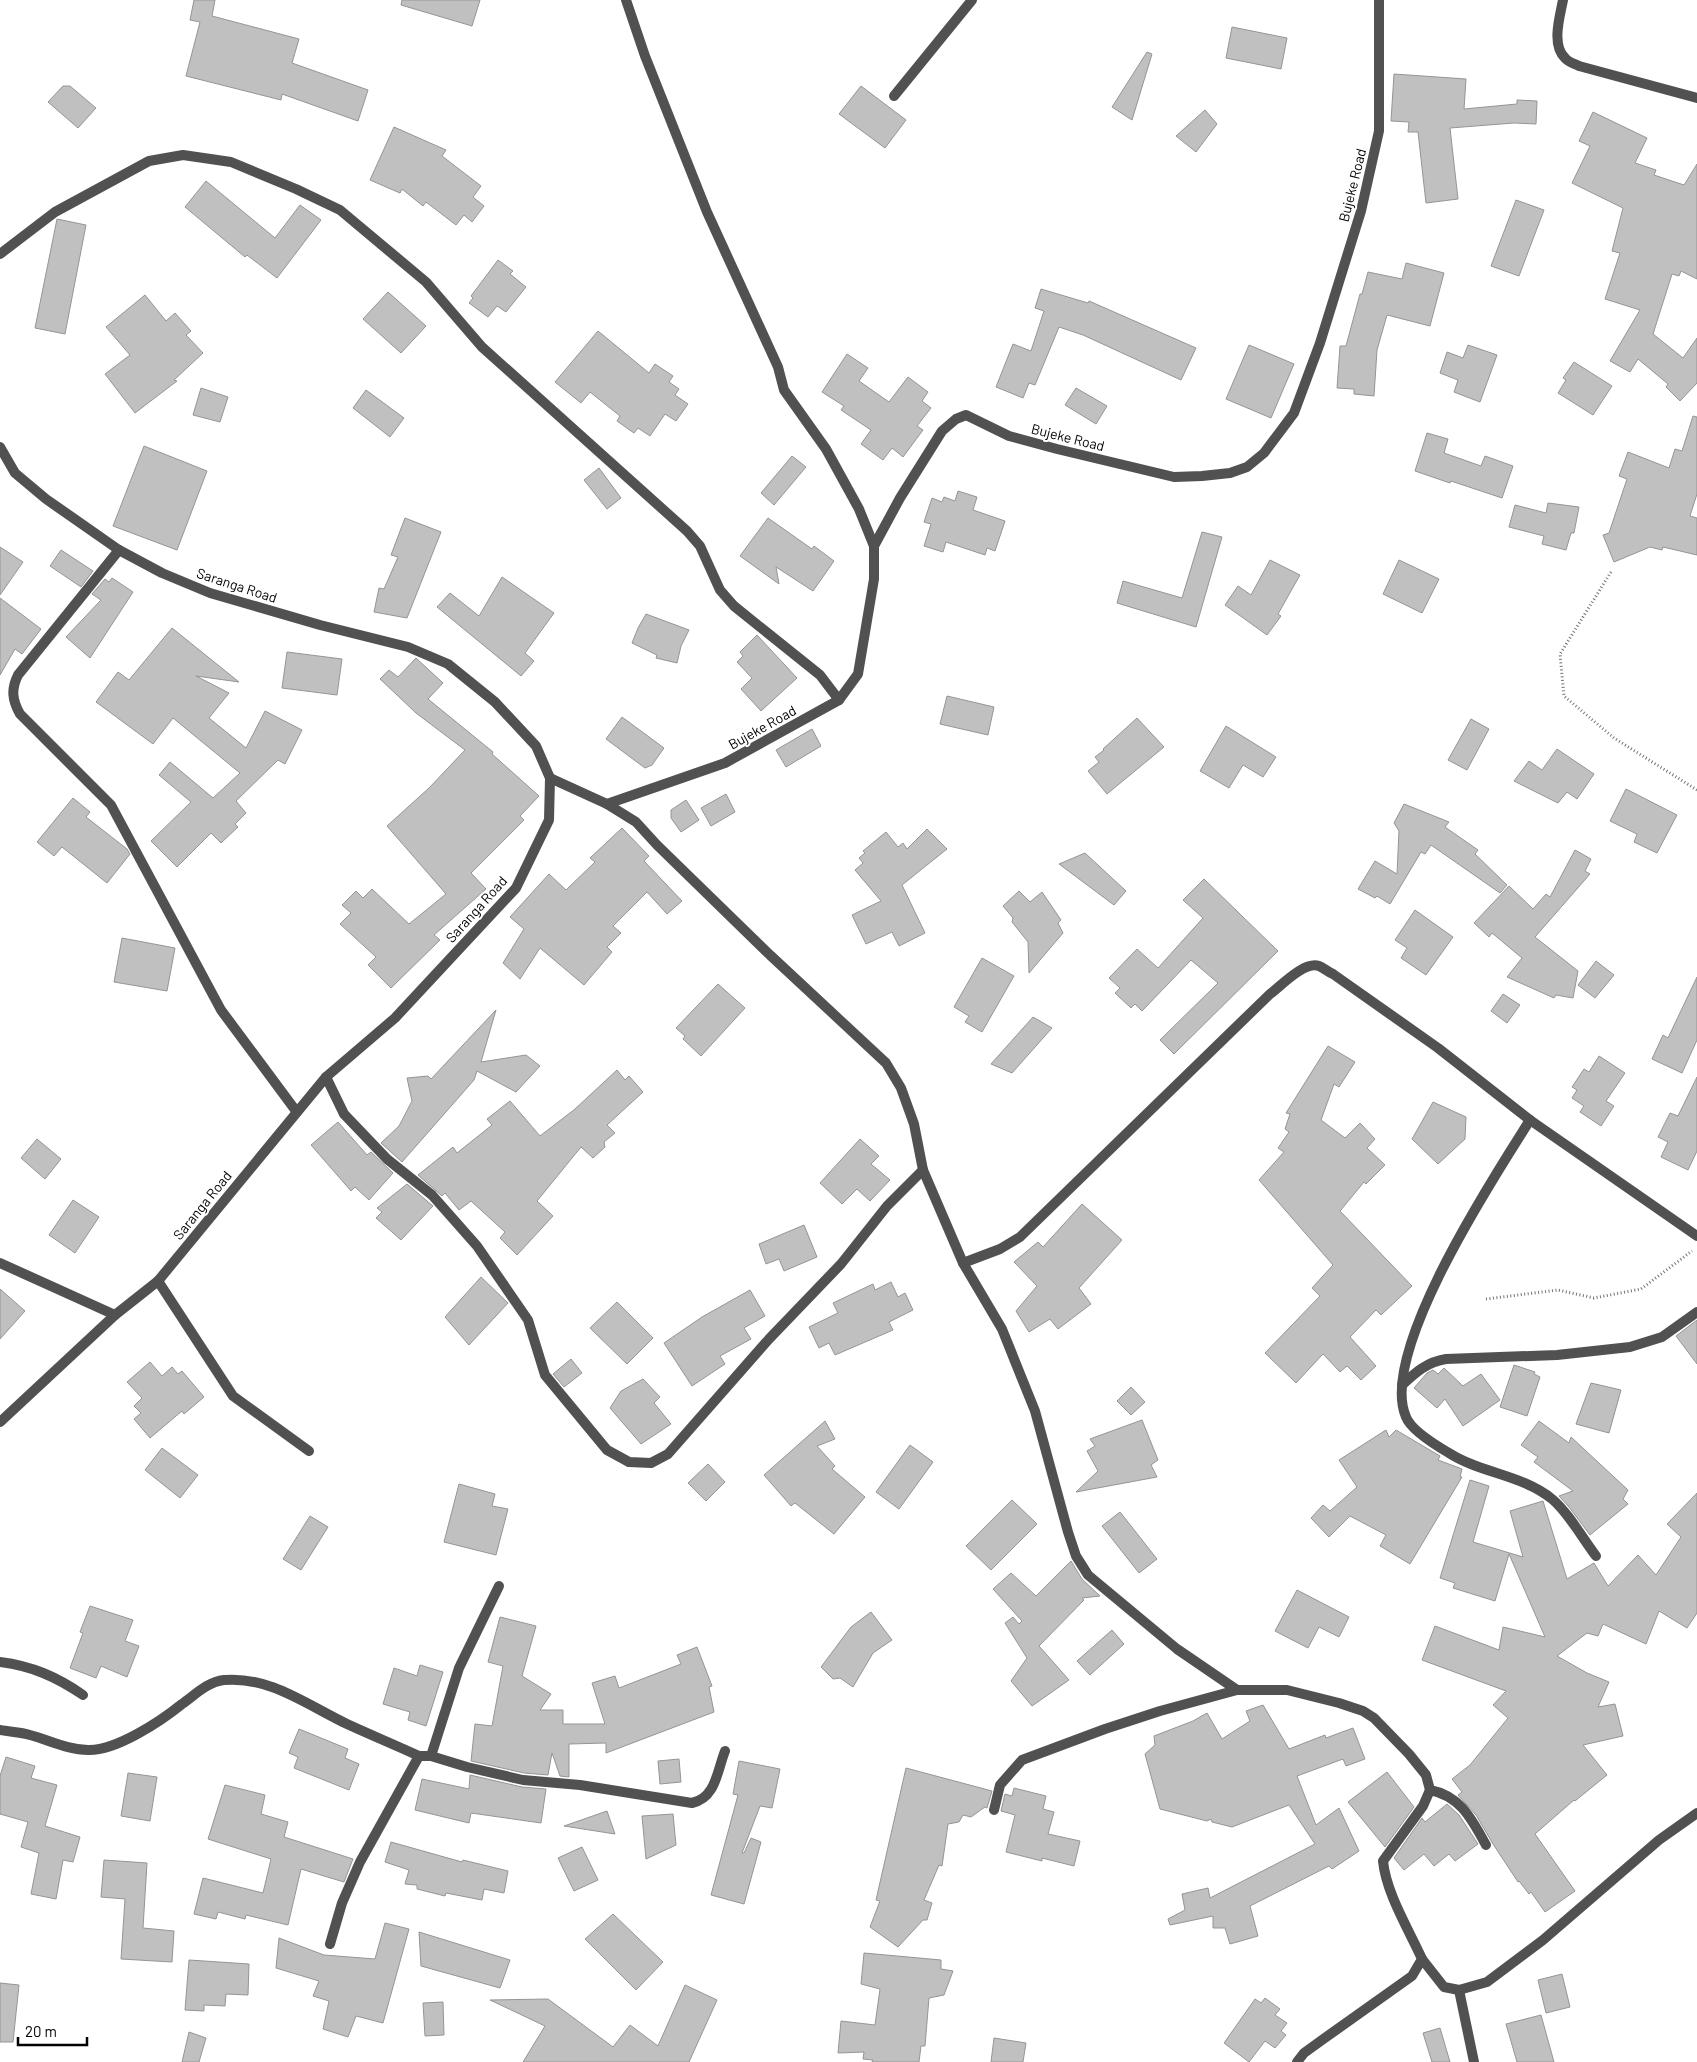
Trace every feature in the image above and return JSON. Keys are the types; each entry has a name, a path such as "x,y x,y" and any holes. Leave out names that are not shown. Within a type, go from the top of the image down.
{"street":[{"path":"626,0 645,56 704,203 774,359 784,390 826,449 860,509 874,546"},
{"path":"894,96 972,0"},
{"name":"Bujeke Road","path":"607,804 725,763 839,700 858,674 874,579 874,546 900,498 942,431 956,419 966,415 1009,436 1174,477 1230,473 1247,467 1264,454 1294,413 1320,343 1364,201 1379,131 1379,0"},
{"path":"1563,0 1559,18 1558,42 1564,58 1579,66 1697,98"},
{"path":"0,254 55,212 91,191 149,161 183,155 231,162 340,210 426,282 482,347 687,531 700,546 720,590 734,606 820,675 839,700"},
{"name":"Saranga Road","path":"0,447 16,472 46,499 119,550 162,572 210,593 301,620 408,648 448,664 495,702 536,746 550,778 549,820 516,888 395,1018 326,1076 158,1281 115,1315 0,1422"},
{"path":"119,550 18,675 13,684 15,705 20,714 111,804 221,1010 296,1111"},
{"path":"550,778 607,804 636,822 762,948 886,1063 901,1088 911,1115 923,1170 963,1263 1002,1329 1035,1410 1076,1556 1088,1575 1178,1649 1237,1690"},
{"path":"963,1263 1000,1249 1020,1237 1270,994 1296,973 1317,965 1438,1048 1530,1120 1697,1236"},
{"path":"326,1076 344,1114 387,1159 432,1195 476,1246 528,1320 545,1375 607,1450 629,1462 651,1463 668,1454 769,1339 841,1264 887,1206 923,1170"},
{"path":"1530,1120 1448,1256 1434,1283 1404,1368 1402,1385 1403,1408 1409,1423 1450,1454 1533,1488 1553,1500 1596,1556"},
{"path":"0,1263 115,1315"},
{"path":"158,1281 233,1396 309,1451"},
{"path":"1402,1385 1422,1367 1434,1361 1549,1356 1630,1347 1662,1337 1697,1312"},
{"path":"431,1756 460,1668 499,1586"},
{"path":"0,1662 34,1668 64,1682 83,1695"},
{"path":"0,1730 29,1734 72,1748 89,1750 109,1746 143,1731 182,1705 200,1689 222,1680 242,1680 262,1682 419,1756 431,1756 467,1767 523,1780 580,1785 692,1803 700,1801 707,1796 716,1782 726,1751"},
{"path":"994,1810 1000,1786 1022,1760 1160,1711 1237,1690 1287,1690 1363,1711 1374,1718 1409,1754 1426,1776 1430,1790 1423,1806 1383,1861 1384,1871 1392,1894 1422,1960 1444,1987 1459,1990 1487,1982 1543,1940 1659,1840 1697,1813"},
{"path":"330,1944 342,1903 360,1862 419,1756"},
{"path":"1430,1790 1448,1796 1460,1805 1470,1817 1486,1845"},
{"path":"1297,2062 1304,2053 1412,1976 1422,1960"},
{"path":"1459,1990 1474,2062"}],"path":[{"path":"1611,572 1560,654 1564,696 1614,738 1697,790"},
{"path":"1486,1299 1558,1290 1594,1298 1641,1289 1697,1248"}],"building":[{"path":"194,0 215,0 212,16 299,39 292,63 368,90 358,121 282,94 281,100 186,76 200,22 190,20"},
{"path":"402,0 480,0 472,26 401,5"},
{"path":"1232,27 1287,38 1281,69 1226,58"},
{"path":"1147,52 1152,54 1132,120 1112,107"},
{"path":"1394,74 1466,79 1464,109 1517,104 1517,100 1537,101 1536,124 1514,123 1450,128 1458,199 1426,203 1418,132 1408,132 1409,122 1391,121"},
{"path":"63,86 70,86 96,108 78,128 48,102"},
{"path":"861,86 906,120 885,148 839,114"},
{"path":"1205,110 1217,124 1196,152 1176,136"},
{"path":"1593,112 1647,138 1635,163 1656,170 1654,175 1684,185 1697,164 1697,279 1681,271 1679,276 1672,274 1653,334 1683,358 1697,338 1697,383 1680,401 1666,387 1668,384 1638,359 1630,372 1610,361 1640,310 1605,299 1620,253 1612,251 1623,208 1572,183 1590,146 1579,141"},
{"path":"394,127 446,150 442,156 481,186 473,197 484,206 472,222 464,215 456,225 426,202 423,206 402,189 400,193 370,180"},
{"path":"206,181 275,238 300,205 321,220 277,278 247,255 245,257 185,207"},
{"path":"1516,200 1544,210 1519,276 1491,266"},
{"path":"57,219 86,225 65,334 35,328"},
{"path":"498,260 513,271 510,274 526,287 506,312 497,306 488,317 469,303 473,298 471,296"},
{"path":"1406,263 1444,273 1430,326 1387,315 1377,350 1374,396 1354,394 1354,389 1337,388 1340,346 1346,346 1368,272 1402,279"},
{"path":"1041,289 1088,303 1089,301 1196,348 1181,380 1083,335 1059,327 1035,385 1029,383 1023,398 996,387 1013,344 1031,351 1044,311 1035,308"},
{"path":"388,292 426,326 401,353 363,319"},
{"path":"145,295 166,321 175,313 191,331 186,335 203,353 174,380 177,381 135,413 105,374 130,355 106,327"},
{"path":"598,331 649,373 655,364 673,376 669,382 679,389 675,395 688,404 676,421 665,414 650,436 638,428 634,433 617,421 620,416 590,392 581,403 555,382"},
{"path":"1249,345 1294,364 1271,418 1226,399"},
{"path":"1468,345 1497,355 1480,402 1454,392 1458,380 1440,373 1447,352 1463,358"},
{"path":"847,354 868,368 859,381 889,402 908,377 928,392 922,401 931,408 917,426 923,430 903,457 892,448 883,460 861,444 871,430 841,410 844,406 822,392"},
{"path":"1574,362 1612,386 1593,415 1558,393 1566,380 1563,378"},
{"path":"201,388 228,397 220,422 193,415"},
{"path":"1076,388 1107,406 1096,424 1065,405"},
{"path":"366,390 404,418 390,437 353,408"},
{"path":"1693,416 1697,417 1697,494 1690,516 1697,518 1697,555 1663,547 1662,550 1650,547 1614,562 1603,535 1609,533 1627,479 1619,476 1628,452 1669,468 1675,449 1682,451"},
{"path":"1427,433 1448,439 1444,453 1481,466 1485,456 1513,466 1502,498 1415,471"},
{"path":"144,446 207,471 177,550 113,526"},
{"path":"792,456 806,467 774,505 761,493"},
{"path":"599,468 621,498 607,509 584,480"},
{"path":"958,491 977,497 973,510 1005,521 995,551 987,548 985,555 946,542 943,552 924,546 931,524 924,522 932,498 942,502 944,497 955,501"},
{"path":"1548,503 1579,507 1574,533 1571,533 1566,550 1542,544 1544,536 1509,527 1515,505 1546,513"},
{"path":"405,518 441,532 407,618 374,612 379,588 384,589 398,557 391,555"},
{"path":"768,518 812,549 814,546 834,561 813,591 776,567 779,584 740,556"},
{"path":"1202,532 1222,537 1196,627 1117,603 1123,581 1182,598"},
{"path":"0,547 23,562 0,595"},
{"path":"61,550 93,571 81,587 50,566"},
{"path":"1270,560 1300,575 1278,614 1281,616 1267,635 1225,605 1238,586 1251,595"},
{"path":"1399,560 1439,579 1422,613 1383,594"},
{"path":"502,577 554,613 525,653 534,661 521,676 437,607 450,593 479,616"},
{"path":"112,578 133,592 90,658 66,637 101,600 92,594 105,579 109,582"},
{"path":"0,598 41,629 22,654 15,649 0,675"},
{"path":"646,614 689,630 681,646 677,663 656,658 657,655 632,643"},
{"path":"172,628 239,682 196,676 229,693 209,718 246,748 265,711 302,730 285,764 278,760 236,801 246,813 235,824 238,827 221,843 211,833 177,867 151,841 191,802 159,775 170,762 213,798 240,773 173,718 153,744 96,702 118,672 129,680"},
{"path":"757,635 797,678 761,711 741,689 752,678 737,662 743,656 740,652"},
{"path":"287,652 342,659 337,695 282,688"},
{"path":"416,658 443,683 428,699 493,752 492,754 539,796 520,816 524,820 471,873 486,889 434,935 440,940 391,988 368,965 376,957 340,924 351,913 342,905 356,891 363,898 372,889 409,924 446,894 387,826 429,788 465,750 416,713 380,679 389,670 398,677"},
{"path":"947,696 994,707 988,735 940,724"},
{"path":"622,717 664,748 652,765 645,768 606,739"},
{"path":"1137,718 1164,747 1107,794 1088,771 1099,762 1095,757"},
{"path":"1471,719 1489,729 1467,770 1448,760"},
{"path":"1226,726 1276,757 1263,777 1243,765 1229,788 1200,771"},
{"path":"812,729 821,746 786,767 776,750"},
{"path":"1557,749 1594,774 1577,799 1567,792 1558,803 1514,781 1529,761 1542,770"},
{"path":"1626,789 1677,815 1657,853 1634,842 1637,834 1610,821"},
{"path":"726,794 735,812 711,826 701,808"},
{"path":"73,798 90,812 86,817 127,849 130,854 107,883 62,847 54,856 37,842"},
{"path":"686,800 699,820 681,832 671,818 671,810"},
{"path":"1404,804 1449,822 1445,827 1478,850 1475,854 1507,885 1500,893 1431,845 1425,854 1421,852 1390,904 1377,896 1375,898 1358,889 1375,861 1397,874 1399,831 1394,823"},
{"path":"622,828 649,856 644,861 682,901 667,914 647,892 613,926 621,933 607,947 612,952 584,985 540,948 520,979 503,963 524,929 510,917 549,874 566,890 595,862 590,858"},
{"path":"927,829 947,849 902,885 925,933 899,946 892,932 866,944 852,915 881,901 855,870 863,863 859,858 865,853 863,851 886,832 898,847 903,843 907,849"},
{"path":"1575,850 1591,859 1585,871 1590,874 1535,937 1578,971 1573,998 1556,995 1554,998 1507,977 1522,958 1492,933 1489,937 1474,923 1509,886 1533,909 1546,894 1550,897"},
{"path":"1085,853 1126,891 1114,905 1059,864"},
{"path":"1204,879 1278,951 1174,1054 1160,1040 1218,983 1191,960 1142,1011 1135,1004 1131,1008 1115,993 1120,988 1109,978 1137,949 1158,968 1203,918 1183,900"},
{"path":"1019,891 1030,902 1042,892 1061,920 1058,923 1063,933 1029,973 1028,942 1012,922 1013,918 1003,906"},
{"path":"1415,910 1453,937 1426,975 1401,958 1407,948 1395,940"},
{"path":"122,938 175,948 167,991 114,982"},
{"path":"982,958 1014,976 982,1032 965,1022 969,1016 954,1007"},
{"path":"1596,961 1614,975 1595,998 1578,985"},
{"path":"1697,977 1697,1040 1682,1073 1652,1059 1663,1035 1668,1038"},
{"path":"718,984 745,1008 701,1056 683,1039 685,1036 676,1028"},
{"path":"1503,994 1520,1005 1507,1023 1491,1011"},
{"path":"496,1010 481,1062 526,1055 540,1066 516,1092 477,1071 474,1080 402,1162 381,1143 399,1126 412,1101 407,1078 428,1076 431,1079"},
{"path":"1033,1017 1052,1028 1012,1073 991,1064"},
{"path":"1328,1046 1355,1062 1339,1087 1334,1084 1321,1120 1345,1138 1360,1123 1375,1139 1367,1148 1385,1165 1366,1184 1364,1182 1340,1211 1412,1286 1381,1315 1376,1310 1350,1337 1376,1366 1361,1380 1347,1366 1340,1372 1323,1354 1296,1383 1265,1353 1320,1296 1312,1288 1333,1265 1259,1180 1284,1152 1278,1148 1289,1132 1285,1129 1290,1114 1286,1113"},
{"path":"1599,1056 1625,1073 1606,1101 1614,1106 1601,1126 1580,1112 1584,1106 1572,1098 1577,1090 1572,1087 1584,1069 1589,1072"},
{"path":"617,1070 625,1080 629,1076 643,1092 607,1125 615,1133 604,1142 605,1147 593,1158 581,1147 537,1201 553,1216 517,1255 500,1238 505,1232 471,1201 459,1210 445,1193 442,1196 418,1175 453,1147 457,1153 492,1125 487,1119 510,1101 540,1136 575,1109"},
{"path":"1697,1077 1697,1151 1688,1170 1661,1157 1668,1142 1658,1137 1670,1113 1678,1116"},
{"path":"1433,1102 1466,1117 1465,1139 1438,1164 1412,1139"},
{"path":"338,1122 367,1155 371,1152 393,1173 369,1200 355,1187 351,1191 311,1145"},
{"path":"37,1139 61,1159 45,1179 21,1158"},
{"path":"860,1139 879,1156 871,1164 890,1180 870,1201 857,1189 842,1204 820,1183"},
{"path":"407,1184 433,1206 401,1240 376,1218 382,1212 377,1208"},
{"path":"73,1200 99,1217 75,1253 49,1235"},
{"path":"1082,1204 1122,1240 1079,1288 1091,1304 1058,1329 1050,1319 1029,1332 1016,1311 1037,1286 1014,1262 1038,1242 1043,1247"},
{"path":"804,1225 817,1257 784,1271 779,1259 766,1264 759,1244"},
{"path":"481,1277 508,1303 469,1345 445,1317"},
{"path":"891,1282 898,1297 905,1293 913,1310 889,1322 893,1330 835,1355 829,1343 819,1348 809,1327 838,1313 833,1303 873,1284 875,1290"},
{"path":"0,1289 25,1311 0,1339"},
{"path":"750,1290 765,1316 744,1328 751,1339 720,1356 725,1364 692,1386 664,1343 702,1317"},
{"path":"617,1302 653,1338 627,1364 590,1328"},
{"path":"1697,1320 1697,1364 1676,1336"},
{"path":"571,1359 582,1373 564,1387 553,1374"},
{"path":"150,1362 162,1376 172,1367 178,1374 182,1371 204,1397 184,1414 182,1411 150,1438 134,1419 141,1413 134,1406 142,1398 127,1382"},
{"path":"1514,1365 1535,1372 1534,1374 1540,1377 1527,1416 1500,1407"},
{"path":"1444,1368 1463,1386 1481,1374 1500,1400 1463,1426 1445,1399 1437,1408 1414,1388 1427,1373 1433,1370 1438,1374"},
{"path":"643,1379 660,1397 654,1403 671,1424 641,1444 610,1408 621,1391"},
{"path":"1591,1383 1621,1390 1609,1433 1576,1424"},
{"path":"1131,1387 1145,1402 1131,1415 1117,1401"},
{"path":"1142,1420 1158,1460 1151,1465 1157,1477 1076,1492 1098,1471 1087,1451 1095,1446 1090,1439"},
{"path":"825,1421 835,1439 817,1446 835,1466 832,1469 865,1497 834,1534 795,1503 791,1506 764,1475"},
{"path":"1539,1421 1569,1443 1571,1437 1628,1490 1623,1499 1628,1504 1590,1535 1559,1496 1573,1491 1534,1462 1538,1457 1521,1445"},
{"path":"1386,1430 1389,1437 1396,1430 1440,1456 1438,1460 1462,1469 1460,1477 1462,1477 1410,1564 1380,1546 1386,1535 1350,1516 1329,1537 1311,1518 1323,1505 1330,1511 1357,1487 1339,1460"},
{"path":"910,1445 933,1462 899,1509 876,1492"},
{"path":"162,1448 198,1475 180,1498 145,1470"},
{"path":"708,1464 725,1482 706,1501 688,1483"},
{"path":"1470,1480 1489,1486 1473,1542 1523,1557 1510,1511 1543,1501 1567,1579 1594,1563 1608,1586 1638,1555 1656,1575 1681,1537 1667,1524 1697,1493 1697,1613 1687,1628 1659,1611 1646,1644 1603,1624 1598,1636 1587,1633 1557,1656 1587,1673 1609,1682 1598,1707 1615,1704 1623,1736 1583,1745 1607,1775 1574,1800 1535,1834 1575,1891 1545,1912 1531,1892 1529,1894 1518,1882 1476,1815 1458,1795 1462,1792 1452,1779 1470,1765 1508,1718 1493,1705 1506,1691 1422,1660 1435,1626 1499,1650 1503,1627 1545,1637 1509,1554 1495,1601 1453,1588 1455,1583 1440,1578"},
{"path":"459,1484 495,1494 492,1506 508,1509 496,1555 444,1542"},
{"path":"1012,1500 1037,1524 991,1570 966,1546"},
{"path":"1120,1512 1157,1559 1139,1573 1102,1526"},
{"path":"310,1516 328,1527 301,1570 283,1559"},
{"path":"1071,1561 1082,1579 1100,1596 1082,1598 1084,1600 1039,1646 1069,1680 1032,1706 1011,1681 1027,1658 1005,1623 1013,1617 1019,1624 1022,1621 993,1589 1011,1573 1036,1596"},
{"path":"1297,1590 1349,1617 1339,1637 1319,1627 1308,1648 1275,1631"},
{"path":"90,1606 133,1620 125,1641 139,1646 127,1677 101,1666 96,1678 70,1668 83,1633 80,1632"},
{"path":"871,1612 892,1640 873,1653 853,1687 840,1678 833,1679 821,1667 851,1627"},
{"path":"500,1617 536,1626 522,1676 551,1694 540,1710 563,1710 563,1724 605,1724 592,1683 615,1676 619,1688 681,1664 677,1655 697,1647 712,1686 709,1687 714,1712 606,1753 606,1743 569,1744 569,1777 560,1776 552,1753 548,1775 524,1773 471,1761 475,1724 492,1726 503,1666 488,1662"},
{"path":"1112,1630 1124,1644 1090,1675 1077,1661"},
{"path":"420,1665 443,1672 426,1726 408,1720 410,1712 383,1704 394,1668 417,1676"},
{"path":"1263,1705 1289,1749 1325,1735 1326,1738 1353,1728 1365,1759 1346,1766 1343,1759 1297,1776 1316,1825 1339,1808 1359,1851 1332,1869 1329,1866 1250,1906 1258,1936 1230,1944 1225,1928 1213,1928 1213,1916 1170,1925 1168,1919 1185,1910 1182,1894 1208,1888 1210,1898 1315,1844 1289,1805 1232,1827 1212,1822 1211,1819 1207,1821 1160,1809 1145,1754 1155,1745 1154,1736 1193,1721 1207,1713 1222,1739 1250,1721 1246,1711"},
{"path":"299,1729 348,1749 345,1758 359,1764 349,1790 294,1768 298,1757 289,1753"},
{"path":"6,1757 35,1766 31,1778 57,1785 45,1826 80,1837 73,1862 63,1860 56,1899 31,1894 39,1853 21,1847 28,1822 0,1814 0,1776"},
{"path":"679,1759 681,1782 660,1784 658,1761"},
{"path":"739,1761 780,1769 772,1808 760,1806 742,1853 744,1853 751,1838 761,1842 744,1904 711,1895 738,1795 733,1794"},
{"path":"906,1768 992,1791 987,1808 985,1807 971,1817 963,1815 959,1822 948,1824 942,1866 939,1865 924,1900 932,1903 927,1920 923,1920 898,1947 870,1927 880,1901 876,1900"},
{"path":"1387,1772 1414,1807 1385,1847 1348,1802"},
{"path":"128,1773 157,1777 150,1821 121,1816"},
{"path":"470,1775 522,1787 546,1789 541,1823 471,1813 469,1823 415,1810 422,1779 469,1789"},
{"path":"225,1785 265,1795 261,1814 288,1822 284,1837 353,1859 344,1882 301,1869 288,1925 246,1915 245,1919 218,1912 216,1919 194,1914 203,1878 263,1893 271,1859 208,1839"},
{"path":"1014,1788 1046,1796 1043,1809 1054,1812 1048,1834 1080,1841 1074,1866 1042,1858 1042,1861 1006,1852 1015,1815 1001,1811 1005,1794 1012,1796"},
{"path":"1447,1804 1459,1815 1478,1844 1455,1861 1449,1854 1434,1866 1424,1854 1404,1870 1394,1858 1422,1818 1425,1822"},
{"path":"607,1811 615,1834 564,1826"},
{"path":"673,1814 676,1845 646,1859 642,1816"},
{"path":"391,1842 462,1862 463,1860 508,1871 504,1893 484,1889 482,1900 446,1893 445,1896 417,1889 417,1885 405,1884 409,1870 385,1862"},
{"path":"582,1847 598,1880 574,1891 558,1858"},
{"path":"104,1860 147,1863 143,1928 174,1931 172,1962 121,1959 125,1899 101,1897"},
{"path":"613,1914 663,1962 636,1990 585,1939"},
{"path":"385,1923 409,1929 383,2023 356,2016 348,2037 323,2029 329,2001 313,1996 319,1981 276,1968 279,1938 324,1955 375,1959"},
{"path":"419,1932 510,1960 500,1988 421,1966"},
{"path":"864,1953 941,1960 941,1969 953,1971 944,1995 929,1998 925,2046 921,2046 919,2062 872,2062 873,2060 863,2059 864,2052 838,2053 841,2021 875,2025 880,1989 861,1984"},
{"path":"189,1960 249,1964 248,1995 226,1994 225,2006 204,2005 204,2011 185,2010"},
{"path":"1562,1974 1570,2007 1546,2013 1538,1980"},
{"path":"0,1983 19,1985 13,2042 0,2042"},
{"path":"685,1985 717,2000 689,2062 523,2062 545,2026 490,2000 548,1999 613,2047 630,2025 658,2046"},
{"path":"1265,1998 1280,2009 1275,2015 1287,2023 1281,2031 1286,2035 1275,2048 1265,2041 1249,2062 1224,2043 1255,1999 1261,2003"},
{"path":"443,2002 444,2035 425,2036 423,2003"},
{"path":"1541,2015 1554,2062 1517,2062 1506,2024"},
{"path":"1440,2028 1450,2062 1432,2062 1423,2033"},
{"path":"189,2032 206,2038 199,2062 182,2062"},
{"path":"994,2038 1026,2043 1023,2062 991,2062"}]}
